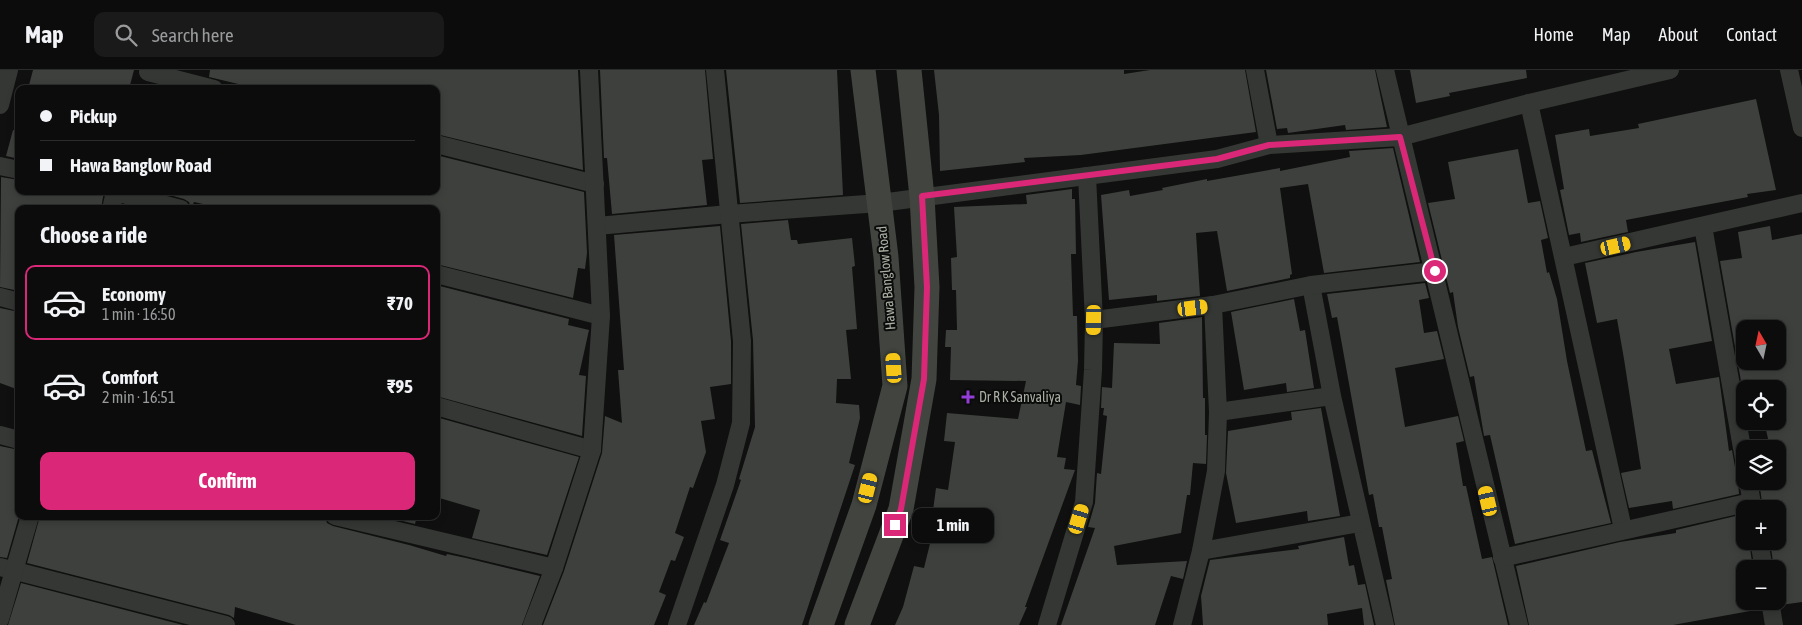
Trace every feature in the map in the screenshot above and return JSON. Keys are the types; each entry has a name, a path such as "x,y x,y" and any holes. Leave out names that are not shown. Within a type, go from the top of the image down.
{"street":[{"path":"0,106 10,70"},
{"path":"536,624 592,450 601,316 589,70"},
{"path":"677,625 725,485 740,423 742,341 715,70"},
{"name":"Hawa Banglow Road","path":"822,625 864,505 895,386 880,203 863,70"},
{"path":"857,625 901,509 924,379 927,287 922,196 909,70"},
{"path":"1254,70 1269,145"},
{"path":"1385,70 1519,625"},
{"path":"1789,70 1802,128"},
{"path":"597,226 880,203 922,196 1217,159 1269,145 1400,137 1661,71"},
{"path":"147,77 192,85"},
{"path":"1529,103 1623,529"},
{"path":"440,145 595,184"},
{"path":"0,166 15,169"},
{"path":"1047,625 1084,502 1094,370 1094,320 1086,176"},
{"path":"129,195 166,205"},
{"path":"1564,257 1802,203"},
{"path":"1703,226 1741,440"},
{"path":"1094,320 1213,305 1311,285 1435,271"},
{"path":"440,275 601,316"},
{"path":"1311,285 1332,396 1385,625"},
{"path":"0,297 15,301"},
{"path":"1182,625 1201,551 1216,471 1218,412 1213,305"},
{"path":"1218,412 1332,396"},
{"path":"440,407 592,450"},
{"path":"0,435 15,439"},
{"path":"1502,558 1623,529 1736,508"},
{"path":"0,619 7,569 28,520"},
{"path":"352,520 554,568"},
{"path":"1201,551 1360,523"},
{"path":"7,569 226,625"},
{"path":"1772,610 1774,625"}],"building":[{"path":"33,70 134,70 130,85 29,85"},
{"path":"210,70 578,70 583,170 440,135 440,85 242,85 209,77"},
{"path":"600,70 705,70 713,159 702,160 707,205 612,214 607,158 604,158"},
{"path":"726,70 837,70 843,195 740,203"},
{"path":"934,70 1124,70 1124,74 1150,70 1245,70 1256,132 1081,155 1024,158 1025,162 940,171 939,115"},
{"path":"1266,70 1375,70 1387,127 1346,130 1345,125 1288,133 1287,128 1277,129"},
{"path":"1410,70 1526,70 1527,78 1449,93 1450,96 1416,103"},
{"path":"1756,99 1776,190 1747,194 1748,197 1626,220 1628,232 1581,242 1580,233 1569,235 1560,190 1564,189 1555,135 1589,129 1590,136 1639,128 1638,124"},
{"path":"13,130 15,130 15,158 6,156"},
{"path":"1393,148 1420,262 1324,273 1308,184 1280,188 1292,274 1290,278 1227,291 1217,231 1196,233 1200,296 1157,301 1157,295 1109,300 1101,195 1129,190 1130,196 1207,179 1207,181 1280,168 1280,171 1350,157 1349,151"},
{"path":"1518,149 1528,203 1540,201 1548,238 1541,240 1547,273 1549,272 1557,299 1567,361 1586,451 1592,450 1611,523 1515,544 1490,435 1484,436 1474,376 1470,377 1458,327 1453,292 1450,293 1428,203 1455,199 1448,162"},
{"path":"440,156 584,192 587,253 585,269 578,268 573,298 440,265 440,205 207,205 194,202 193,205 190,205 184,199 170,195 440,195"},
{"path":"1,177 15,179 15,195 103,195 102,205 15,205 15,290 0,287"},
{"path":"1072,189 1072,199 1075,199 1076,254 1071,254 1073,316 1077,316 1078,361 1076,385 1081,386 1080,405 1066,402 1057,457 1066,458 1064,469 1075,470 1025,607 1027,607 1019,625 895,625 903,607 914,566 924,568 936,519 932,518 936,488 948,490 955,442 944,441 947,413 1018,419 1026,381 950,380 951,347 945,347 946,330 957,330 956,290 952,290 951,258 957,257 954,207 1027,204 1026,195"},
{"path":"788,220 791,240 797,240 798,244 852,238 855,266 852,267 857,329 846,330 851,379 837,379 836,403 859,405 860,418 849,463 855,465 802,625 694,625 704,602 706,603 729,543 720,540 741,480 739,479 755,427 753,340 741,224"},
{"path":"720,226 731,341 731,384 710,387 715,419 701,421 706,452 693,488 690,487 675,533 684,537 675,561 671,560 659,592 666,595 654,625 543,625 564,571 602,453 605,416 622,423 618,370 624,370 614,235"},
{"path":"1770,226 1772,240 1802,234 1802,602 1786,604 1786,560 1773,560 1771,550 1786,550 1786,500 1762,500 1760,490 1786,490 1786,440 1768,440 1766,430 1786,430 1786,380 1741,380 1739,370 1786,370 1786,320 1736,320 1736,353 1720,261 1742,258 1738,232"},
{"path":"1695,242 1712,341 1669,349 1676,384 1719,377 1729,451 1732,450 1736,468 1736,490 1739,490 1739,494 1673,509 1672,501 1629,508 1621,473 1641,469 1617,319 1597,323 1585,263"},
{"path":"1425,283 1429,298 1419,300 1424,333 1437,331 1444,359 1395,368 1405,427 1458,416 1464,441 1456,443 1463,486 1466,486 1482,559 1492,557 1508,625 1395,625 1386,580 1392,579 1382,527 1379,527 1373,494 1369,495 1337,317 1332,318 1327,294"},
{"path":"440,286 569,319 568,325 589,330 579,375 586,376 582,436 440,397"},
{"path":"1294,299 1300,331 1305,330 1314,388 1287,392 1286,383 1244,390 1231,312"},
{"path":"0,308 15,311 15,389 0,383"},
{"path":"1202,317 1203,398 1205,398 1205,435 1207,435 1206,464 1193,463 1190,495 1187,495 1181,533 1114,546 1117,565 1187,561 1183,579 1171,576 1155,625 1061,625 1095,528 1088,527 1095,503 1097,473 1101,474 1107,416 1103,415 1104,408 1101,408 1102,387 1112,388 1114,343 1160,344 1159,323"},
{"path":"1321,408 1340,516 1308,521 1307,511 1236,523 1226,473 1228,431 1292,420 1291,412"},
{"path":"440,418 579,457 547,555 472,538 480,510 440,498"},
{"path":"0,446 15,449 15,520 18,520 7,558 0,557"},
{"path":"1736,516 1736,550 1750,550 1752,560 1736,560 1736,610 1756,610 1673,625 1529,625 1516,566 1620,542 1676,533 1676,530"},
{"path":"39,520 326,520 327,523 333,526 446,556 447,554 466,558 540,576 522,625 296,625 235,607 234,618 229,615 27,563"},
{"path":"398,520 416,520 415,524"},
{"path":"1344,537 1349,566 1354,565 1358,585 1365,584 1374,625 1364,625 1362,608 1327,614 1328,625 1203,625 1201,596 1210,560 1299,549 1298,546"},
{"path":"21,583 183,625 8,625"}],"place":[{"name":"Dr R K Sanvaliya","path":"968,397"}],"route":[{"path":"895,525 901,509 924,379 927,287 922,196 1217,159 1269,145 1400,137 1435,271"}]}
